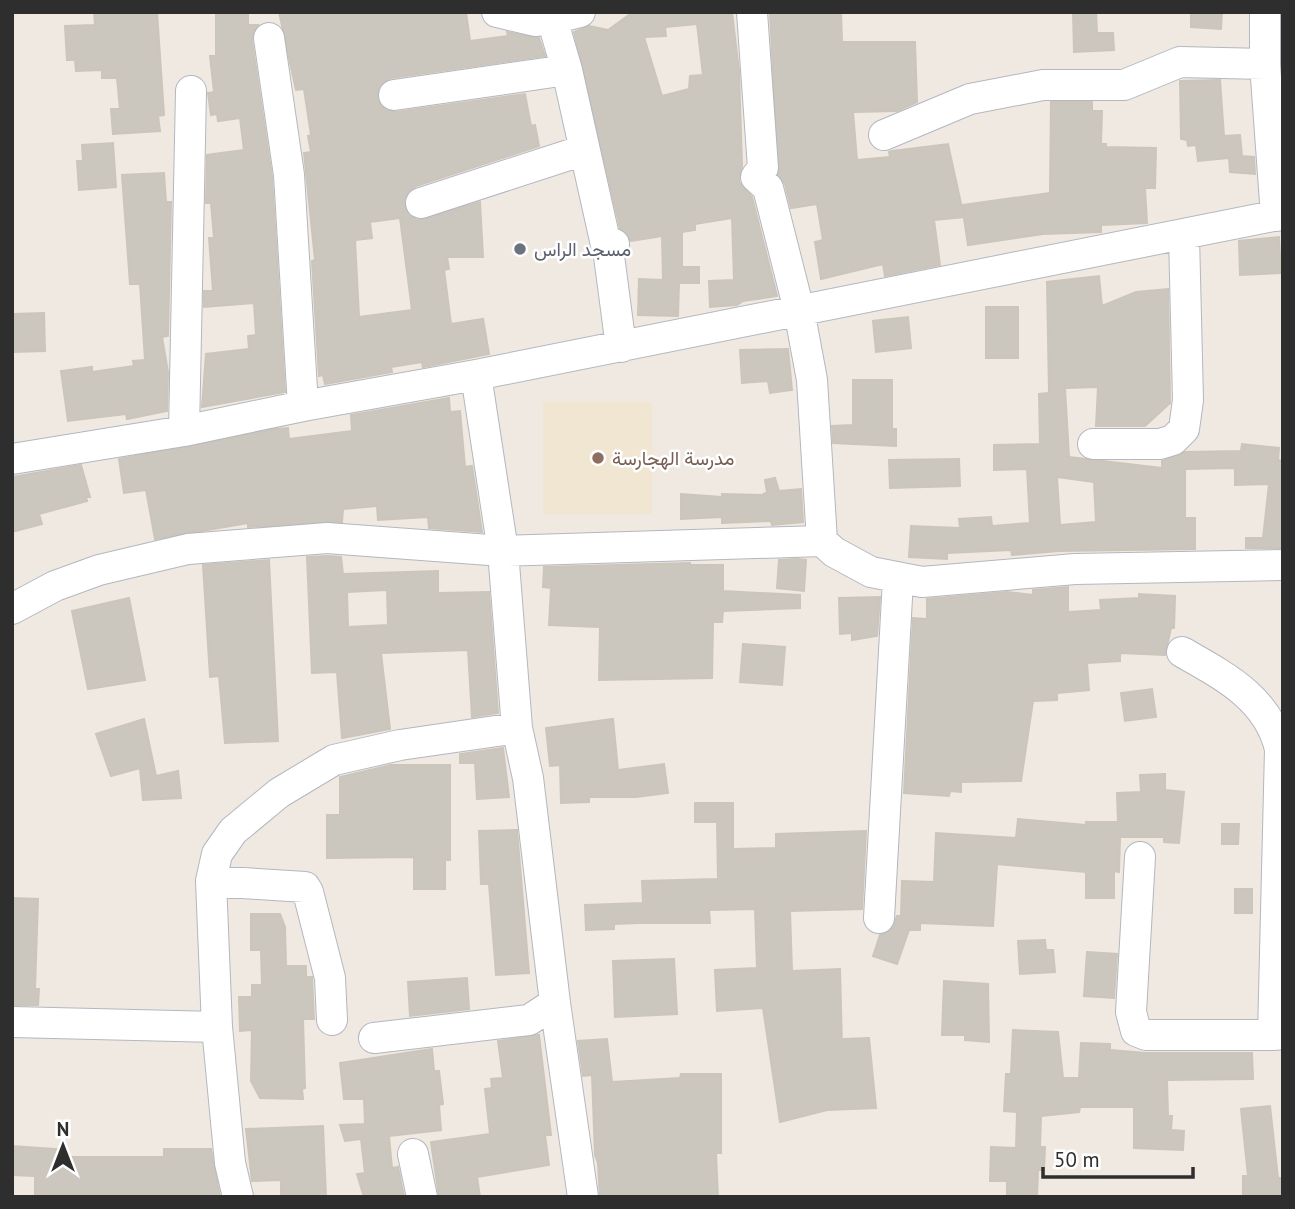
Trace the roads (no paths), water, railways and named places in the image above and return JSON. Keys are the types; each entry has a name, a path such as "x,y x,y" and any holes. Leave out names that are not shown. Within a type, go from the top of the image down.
{"street":[{"path":"497,12 535,21 566,15 567,70 606,245 614,244 609,256 621,347"},
{"path":"752,12 763,168 756,177 768,188 799,310 812,380 822,541 834,552 862,567 898,580 922,582 1138,566 1283,565"},
{"path":"12,459 184,431 303,405 476,376 1280,215 1265,64 1265,12"},
{"path":"268,38 289,175 303,405"},
{"path":"884,135 970,99 1043,85 1124,85 1180,62 1265,64"},
{"path":"394,95 567,70"},
{"path":"184,431 191,91"},
{"path":"421,203 584,150"},
{"path":"1093,444 1160,444 1173,440 1184,429 1188,400 1184,236"},
{"path":"476,376 503,551 517,728 536,835 555,1003 583,1197"},
{"path":"12,609 55,586 99,570 188,550 327,538 503,551 822,541"},
{"path":"878,918 898,580"},
{"path":"1140,857 1131,1012 1136,1031 1146,1035 1278,1034 1280,749 1275,727 1258,704 1220,673 1182,652"},
{"path":"238,1197 230,1163 217,1027 211,881 217,854 233,831 279,793 334,760 400,745 517,728"},
{"path":"211,881 304,887 309,892 330,978 332,1020"},
{"path":"374,1038 529,1020 555,1003"},
{"path":"12,1022 217,1027"},
{"path":"413,1154 422,1197"}],"place":[{"name":"مسجد الراس","path":"520,249"},
{"name":"مدرسة الهجارسة","path":"598,458"}]}
